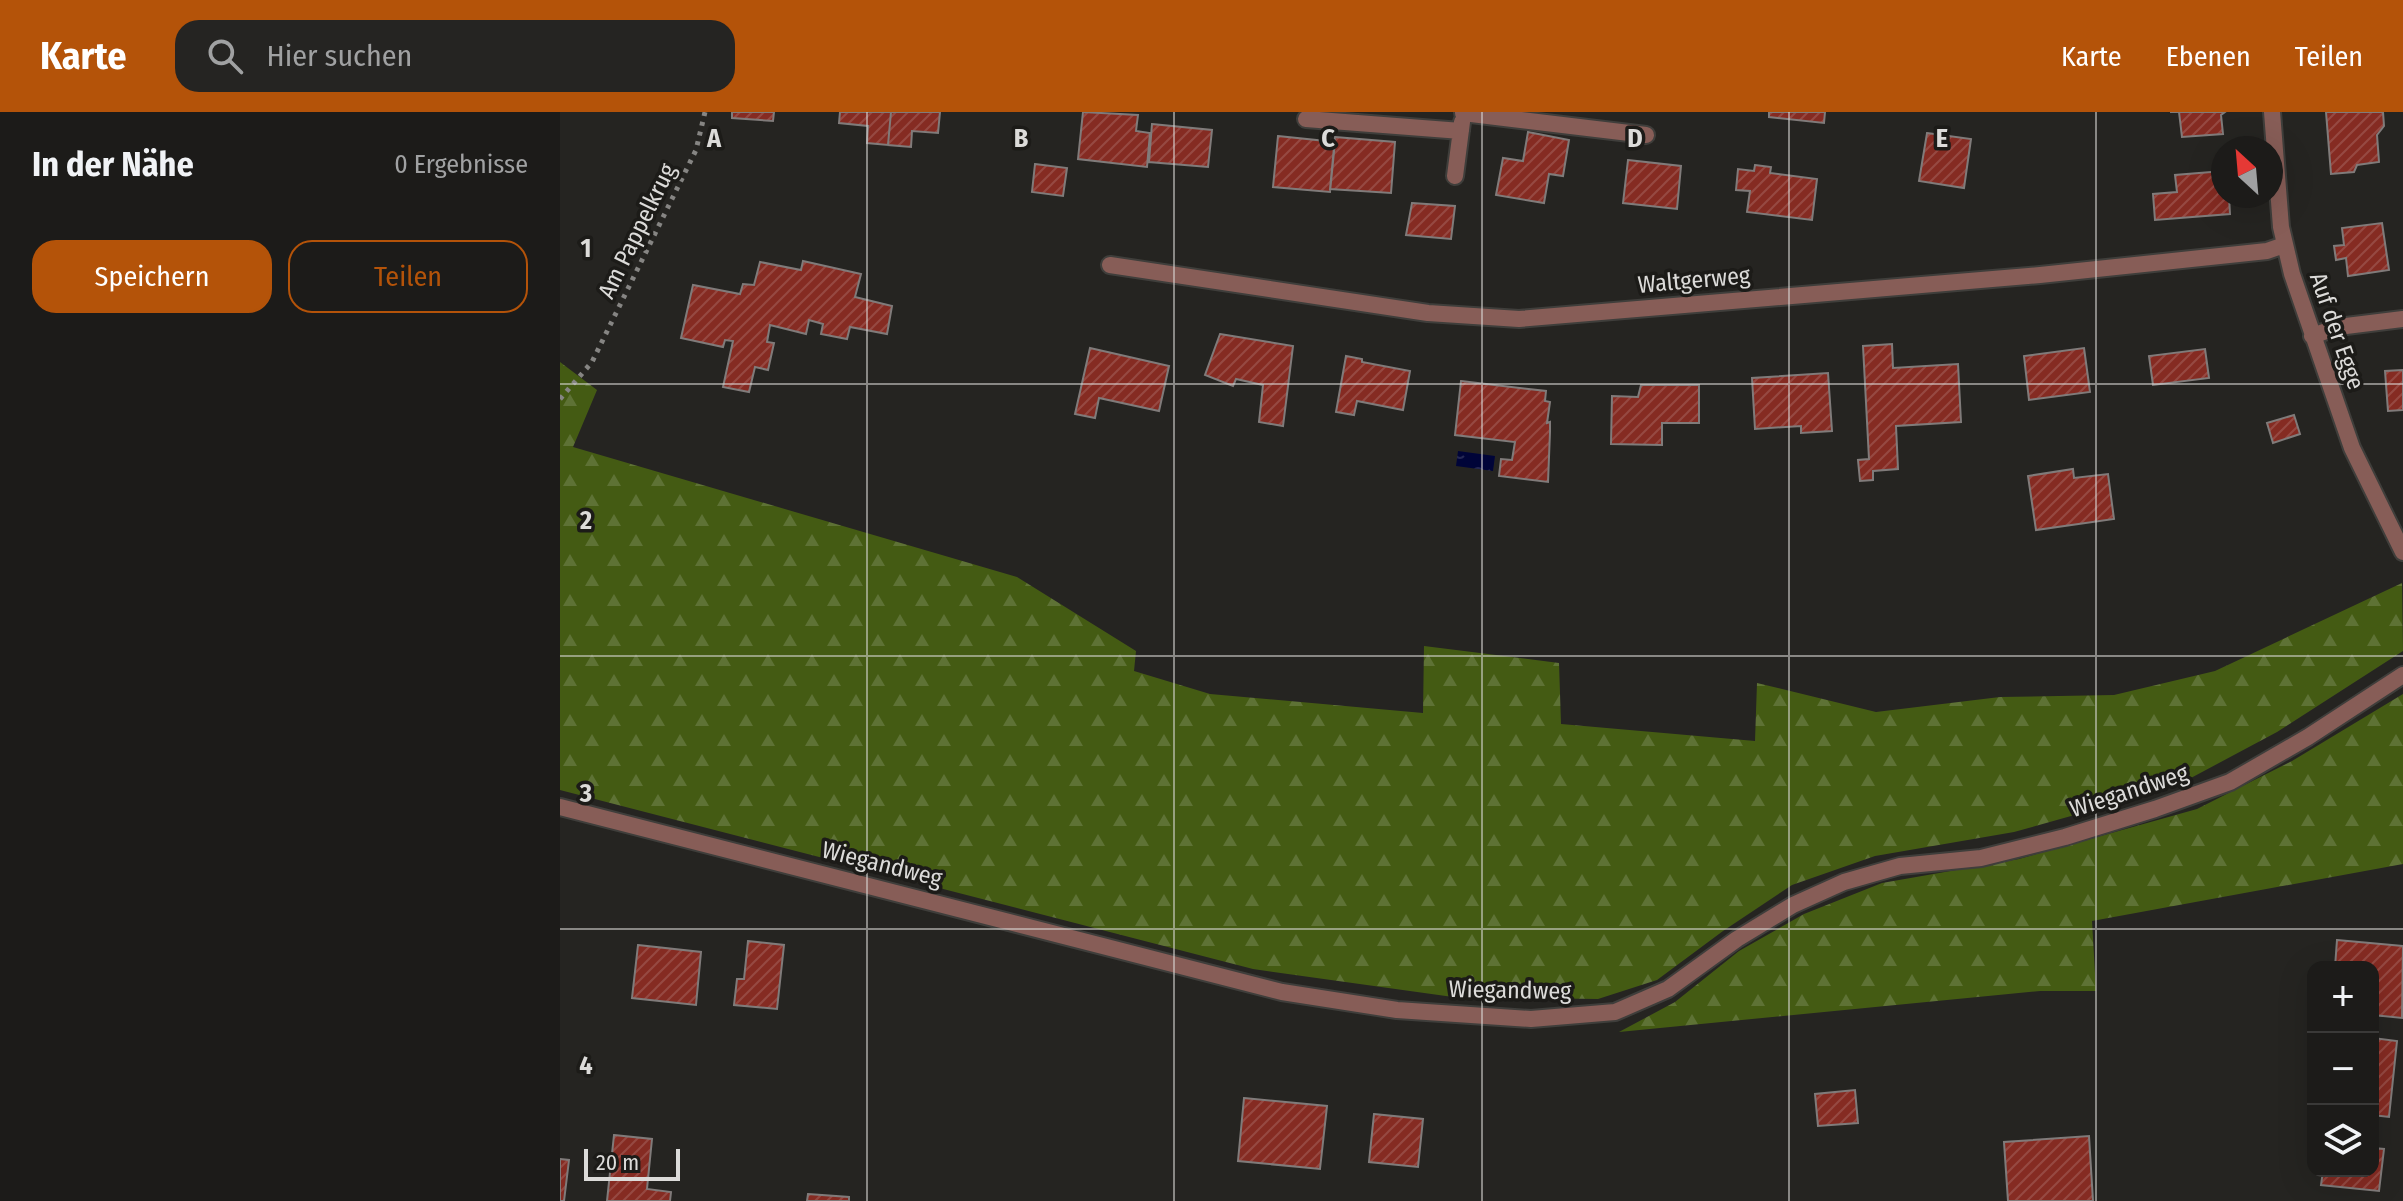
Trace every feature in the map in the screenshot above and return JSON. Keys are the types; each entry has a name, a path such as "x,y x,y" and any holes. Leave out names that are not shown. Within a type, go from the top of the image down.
{"street":[{"name":"Auf der Egge","path":"2272,112 2284,245 2352,448 2403,552"},
{"path":"1455,176 1463,113 1646,135"},
{"path":"1306,119 1461,131"},
{"name":"Waltgerweg","path":"1110,265 1428,313 1519,319 2040,275 2267,251 2284,245"},
{"path":"2312,336 2338,327 2403,319"},
{"name":"Wiegandweg","path":"560,807 1282,992 1397,1010 1531,1019 1615,1012 1655,995 1782,912 1844,882 1900,866 1981,858 2065,837 2230,782 2308,737 2403,675"}],"path":[{"name":"Am Pappelkrug","path":"560,399 592,362 696,150 705,112"}],"green space":[{"path":"560,362 597,390 573,447 1017,577 1136,651 1134,671 1210,694 1423,713 1424,646 1559,663 1561,724 1755,741 1757,683 1876,712 2000,697 2114,695 2215,671 2402,583 2403,651 2277,732 2189,779 2014,832 1875,856 1792,885 1657,980 1598,999 1453,997 1253,969 560,790"},
{"path":"2403,694 2403,864 2092,921 2096,991 2040,991 1619,1032 1675,1002 1739,951 1804,914 1882,883 2019,859 2197,809 2292,761"}],"water":[{"path":"1458,451 1495,456 1493,471 1456,466"}],"building":[{"path":"732,112 774,112 773,121 732,118"},
{"path":"840,112 891,112 888,145 867,143 868,126 839,123"},
{"path":"891,112 940,112 938,133 912,131 911,147 888,145"},
{"path":"1083,112 1138,115 1136,131 1150,133 1147,167 1078,159"},
{"path":"1769,112 1825,112 1824,123 1769,117"},
{"path":"2179,112 2225,112 2221,115 2223,134 2182,137"},
{"path":"2326,112 2383,112 2384,126 2377,135 2379,162 2357,165 2354,172 2331,174"},
{"path":"1152,124 1212,130 1208,167 1149,162"},
{"path":"1528,132 1569,140 1563,176 1549,174 1544,203 1496,195 1503,158 1523,161"},
{"path":"1927,133 1971,139 1964,188 1919,181"},
{"path":"1278,136 1335,142 1330,192 1273,187"},
{"path":"1335,137 1395,142 1391,193 1330,189"},
{"path":"1628,160 1681,166 1677,209 1623,203"},
{"path":"1035,164 1067,168 1063,196 1032,192"},
{"path":"1755,165 1771,167 1770,173 1817,179 1812,220 1747,212 1750,191 1736,190 1738,169 1754,171"},
{"path":"2211,172 2211,208 2230,208 2230,214 2155,220 2153,194 2177,192 2175,175"},
{"path":"1412,203 1455,206 1451,239 1406,235"},
{"path":"2382,223 2389,270 2348,276 2346,258 2336,260 2334,246 2344,245 2342,228"},
{"path":"803,261 861,274 855,297 892,306 887,334 850,327 847,339 821,334 823,324 809,320 806,334 770,325 767,342 774,343 768,370 755,367 749,392 723,387 733,341 725,340 723,347 681,338 693,285 740,294 743,284 754,285 760,262 801,270"},
{"path":"1220,334 1293,346 1283,426 1259,422 1263,385 1236,379 1233,386 1205,375"},
{"path":"1892,344 1893,368 1958,364 1961,422 1896,426 1898,469 1873,471 1873,480 1860,481 1858,460 1869,459 1863,346"},
{"path":"1090,348 1169,366 1159,411 1099,398 1095,418 1075,414"},
{"path":"2084,348 2090,392 2029,400 2024,356"},
{"path":"2205,349 2209,378 2153,385 2149,356"},
{"path":"1346,356 1410,371 1403,410 1357,401 1354,415 1336,412"},
{"path":"2403,370 2403,410 2388,411 2385,371"},
{"path":"1828,373 1832,431 1801,433 1801,426 1755,429 1752,378"},
{"path":"1461,381 1546,391 1545,401 1550,402 1547,423 1550,422 1548,482 1499,476 1501,459 1512,460 1515,442 1455,435"},
{"path":"1641,385 1699,385 1699,423 1662,423 1662,445 1611,444 1612,396 1638,397"},
{"path":"2294,415 2300,434 2273,443 2267,423"},
{"path":"2073,469 2074,478 2108,474 2114,519 2036,530 2028,476"},
{"path":"2337,940 2403,946 2402,1018 2379,1016 2379,961 2335,961"},
{"path":"748,941 784,945 777,1009 734,1005 737,979 744,979"},
{"path":"638,945 701,952 696,1005 632,998"},
{"path":"2379,1039 2397,1041 2389,1117 2379,1116"},
{"path":"1855,1090 1858,1123 1818,1126 1815,1094"},
{"path":"1244,1098 1327,1106 1320,1169 1238,1161"},
{"path":"1374,1114 1423,1119 1418,1167 1369,1162"},
{"path":"614,1135 652,1139 647,1189 671,1192 670,1201 607,1201"},
{"path":"2089,1136 2093,1201 2008,1201 2004,1142"},
{"path":"2379,1149 2384,1149 2379,1191 2321,1185 2322,1177 2379,1177"},
{"path":"560,1159 569,1160 564,1201 560,1201"},
{"path":"808,1194 849,1197 849,1201 807,1201"}]}
